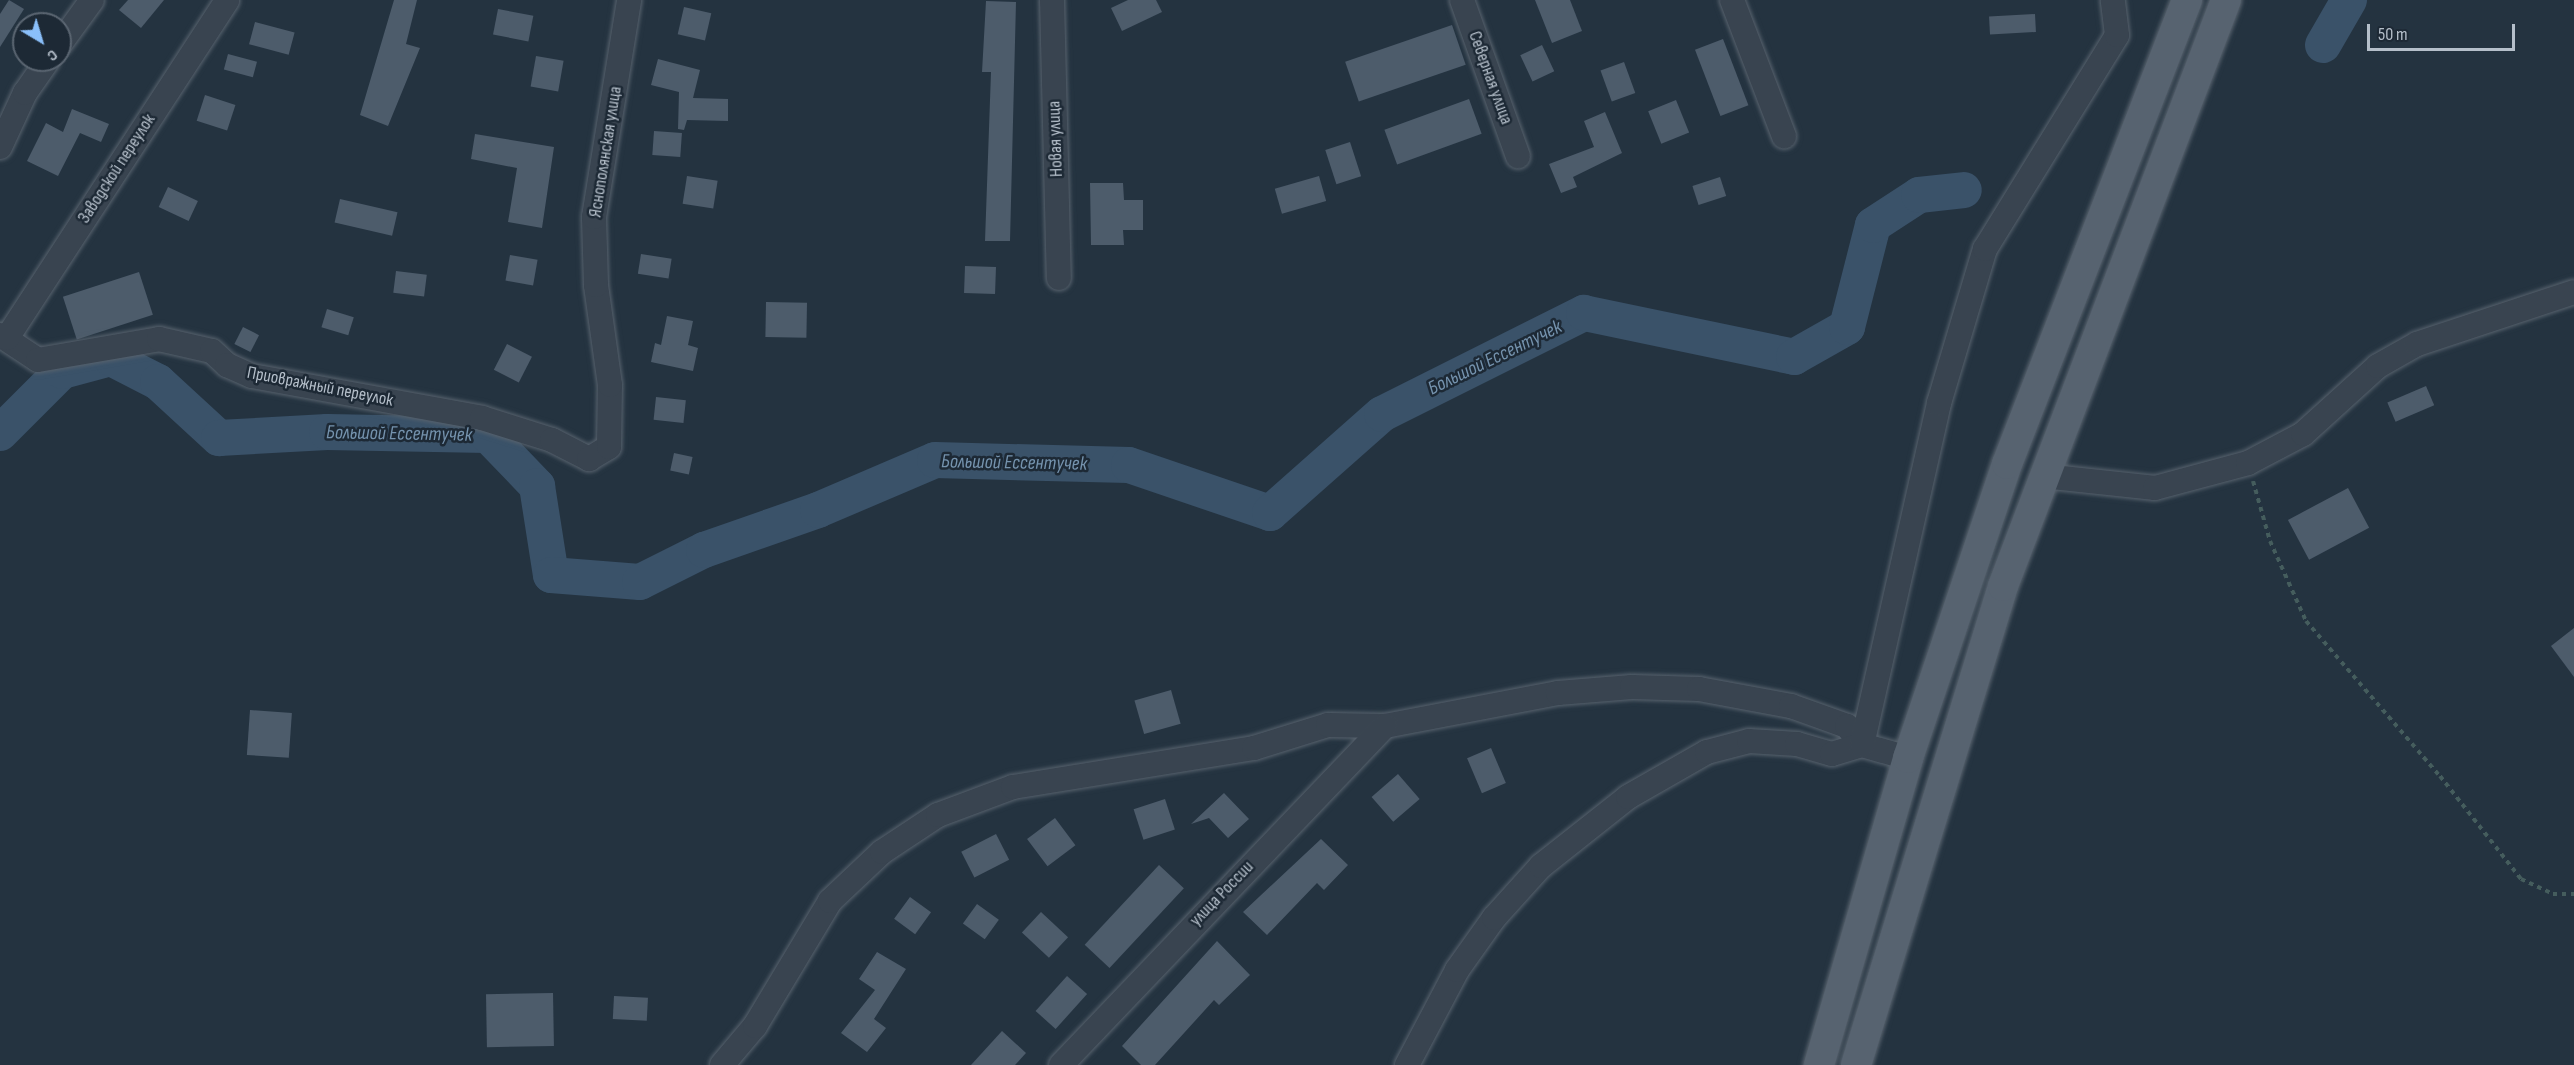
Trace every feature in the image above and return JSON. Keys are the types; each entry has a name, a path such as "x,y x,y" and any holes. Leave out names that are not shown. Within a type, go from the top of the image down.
{"main road":[{"path":"1819,1065 1908,758 2007,464 2187,0"},
{"path":"1856,1065 1949,751 2043,476 2226,0"}],"street":[{"path":"72,28 92,0"},
{"name":"Заводской переулок","path":"3,337 227,0"},
{"name":"Яснополянская улица","path":"609,447 610,385 596,285 594,217 629,0"},
{"name":"Новая улица","path":"1052,0 1059,278"},
{"name":"Северная улица","path":"1462,0 1518,156"},
{"path":"1732,0 1784,136"},
{"path":"1862,745 1939,403 1986,249 2117,35 2113,0"},
{"path":"0,147 25,93 40,72"},
{"path":"2043,476 2155,488 2248,463 2303,434 2379,366 2417,344 2574,292"},
{"name":"Приовражный переулок","path":"3,337 38,360 159,339 212,351 227,365 252,376 482,418 552,440 588,459 609,447"},
{"path":"722,1065 755,1026 830,901 882,852 938,815 1013,787 1254,748 1328,725 1385,726 1558,693 1632,687 1688,689 1791,706 1847,726 1862,745"},
{"name":"улица России","path":"1061,1065 1385,726"},
{"path":"1407,1065 1457,970 1494,918 1541,866 1629,797 1707,752 1749,741 1797,744 1832,754 1862,745 1908,758"}],"path":[{"path":"2248,463 2270,541 2306,621 2440,776 2521,879 2553,894 2574,894"}],"building":[{"path":"9,0 24,9 22,12 12,12 12,28 0,47 0,14"},
{"path":"128,0 164,0 141,28 119,10"},
{"path":"394,0 417,0 406,44 420,48 388,126 360,115"},
{"path":"1128,0 1156,0 1162,12 1122,31 1111,8"},
{"path":"1535,0 1570,0 1582,31 1552,43"},
{"path":"986,1 1016,2 1010,241 985,241 991,72 982,72"},
{"path":"684,7 711,13 705,41 678,34"},
{"path":"498,9 533,16 528,41 493,35"},
{"path":"2035,14 2036,32 1990,34 1989,16"},
{"path":"255,22 295,33 289,55 249,44"},
{"path":"1452,25 1466,65 1359,102 1345,62"},
{"path":"1723,39 1748,105 1720,116 1695,50"},
{"path":"1542,45 1554,71 1533,81 1520,55"},
{"path":"228,54 257,62 253,77 224,69"},
{"path":"536,56 564,61 558,91 531,87"},
{"path":"658,59 700,70 693,98 728,99 728,121 687,120 684,130 678,129 679,92 651,85"},
{"path":"1624,62 1635,93 1612,102 1601,71"},
{"path":"205,95 235,105 227,131 197,121"},
{"path":"1469,99 1482,134 1397,165 1384,130"},
{"path":"1676,100 1689,132 1661,144 1648,111"},
{"path":"72,109 109,124 101,142 80,133 58,176 27,161 46,123 63,132"},
{"path":"1605,112 1622,153 1573,177 1577,187 1561,193 1549,164 1594,147 1584,121"},
{"path":"654,131 682,133 680,157 652,155"},
{"path":"475,134 554,147 542,228 508,222 517,168 471,159"},
{"path":"1350,142 1361,176 1336,184 1325,150"},
{"path":"687,176 718,181 713,209 683,204"},
{"path":"1319,176 1326,201 1282,214 1275,189"},
{"path":"1720,177 1726,196 1699,205 1692,186"},
{"path":"1090,183 1123,183 1124,200 1143,200 1143,230 1123,230 1124,245 1091,245"},
{"path":"168,187 198,201 189,221 159,207"},
{"path":"340,199 397,212 392,236 335,222"},
{"path":"641,254 672,259 668,279 638,274"},
{"path":"510,255 538,260 533,285 505,281"},
{"path":"965,266 996,267 995,294 964,293"},
{"path":"396,271 427,275 424,297 393,293"},
{"path":"139,272 153,315 77,340 63,297"},
{"path":"766,302 807,303 806,338 765,337"},
{"path":"327,309 354,317 348,335 321,327"},
{"path":"667,316 693,321 688,345 698,348 693,371 651,362 655,343 661,345"},
{"path":"243,327 259,335 250,352 234,344"},
{"path":"507,344 532,357 519,383 494,370"},
{"path":"2426,386 2434,405 2396,422 2387,402"},
{"path":"656,397 686,400 683,423 654,420"},
{"path":"674,453 693,457 689,475 670,471"},
{"path":"2348,488 2369,528 2309,560 2288,520"},
{"path":"2574,628 2574,677 2551,646"},
{"path":"1171,690 1181,724 1144,734 1134,700"},
{"path":"250,710 292,713 289,758 247,755"},
{"path":"1491,748 1506,783 1482,793 1467,758"},
{"path":"1398,774 1420,799 1393,822 1372,797"},
{"path":"1224,793 1249,819 1228,838 1209,818 1191,824"},
{"path":"1165,799 1175,829 1144,840 1134,809"},
{"path":"1055,818 1075,845 1048,866 1027,839"},
{"path":"996,834 1009,860 974,878 961,852"},
{"path":"1321,839 1348,865 1324,890 1317,883 1267,935 1243,912"},
{"path":"1159,865 1184,888 1110,968 1085,945"},
{"path":"910,897 931,912 915,934 894,919"},
{"path":"977,904 999,920 985,939 963,923"},
{"path":"1041,912 1068,937 1049,958 1022,932"},
{"path":"1217,941 1250,975 1219,1005 1214,1000 1155,1065 1141,1065 1122,1046"},
{"path":"877,952 906,969 874,1019 886,1028 867,1052 841,1033 875,990 859,979"},
{"path":"1067,976 1087,994 1056,1029 1036,1011"},
{"path":"553,993 554,1046 487,1047 486,994"},
{"path":"614,996 648,998 647,1021 613,1019"},
{"path":"1002,1031 1026,1053 1015,1065 971,1065"}],"waterway":[{"name":"Большой Ессентучек","path":"2323,45 2349,0"},
{"name":"Большой Ессентучек","path":"0,433 62,371 111,358 158,382 219,438 327,432 488,435 537,486 551,575 640,582 704,550 818,510 935,460 1129,465 1270,513 1382,414 1584,313 1794,357 1847,327 1873,225 1919,195 1964,190"}]}
